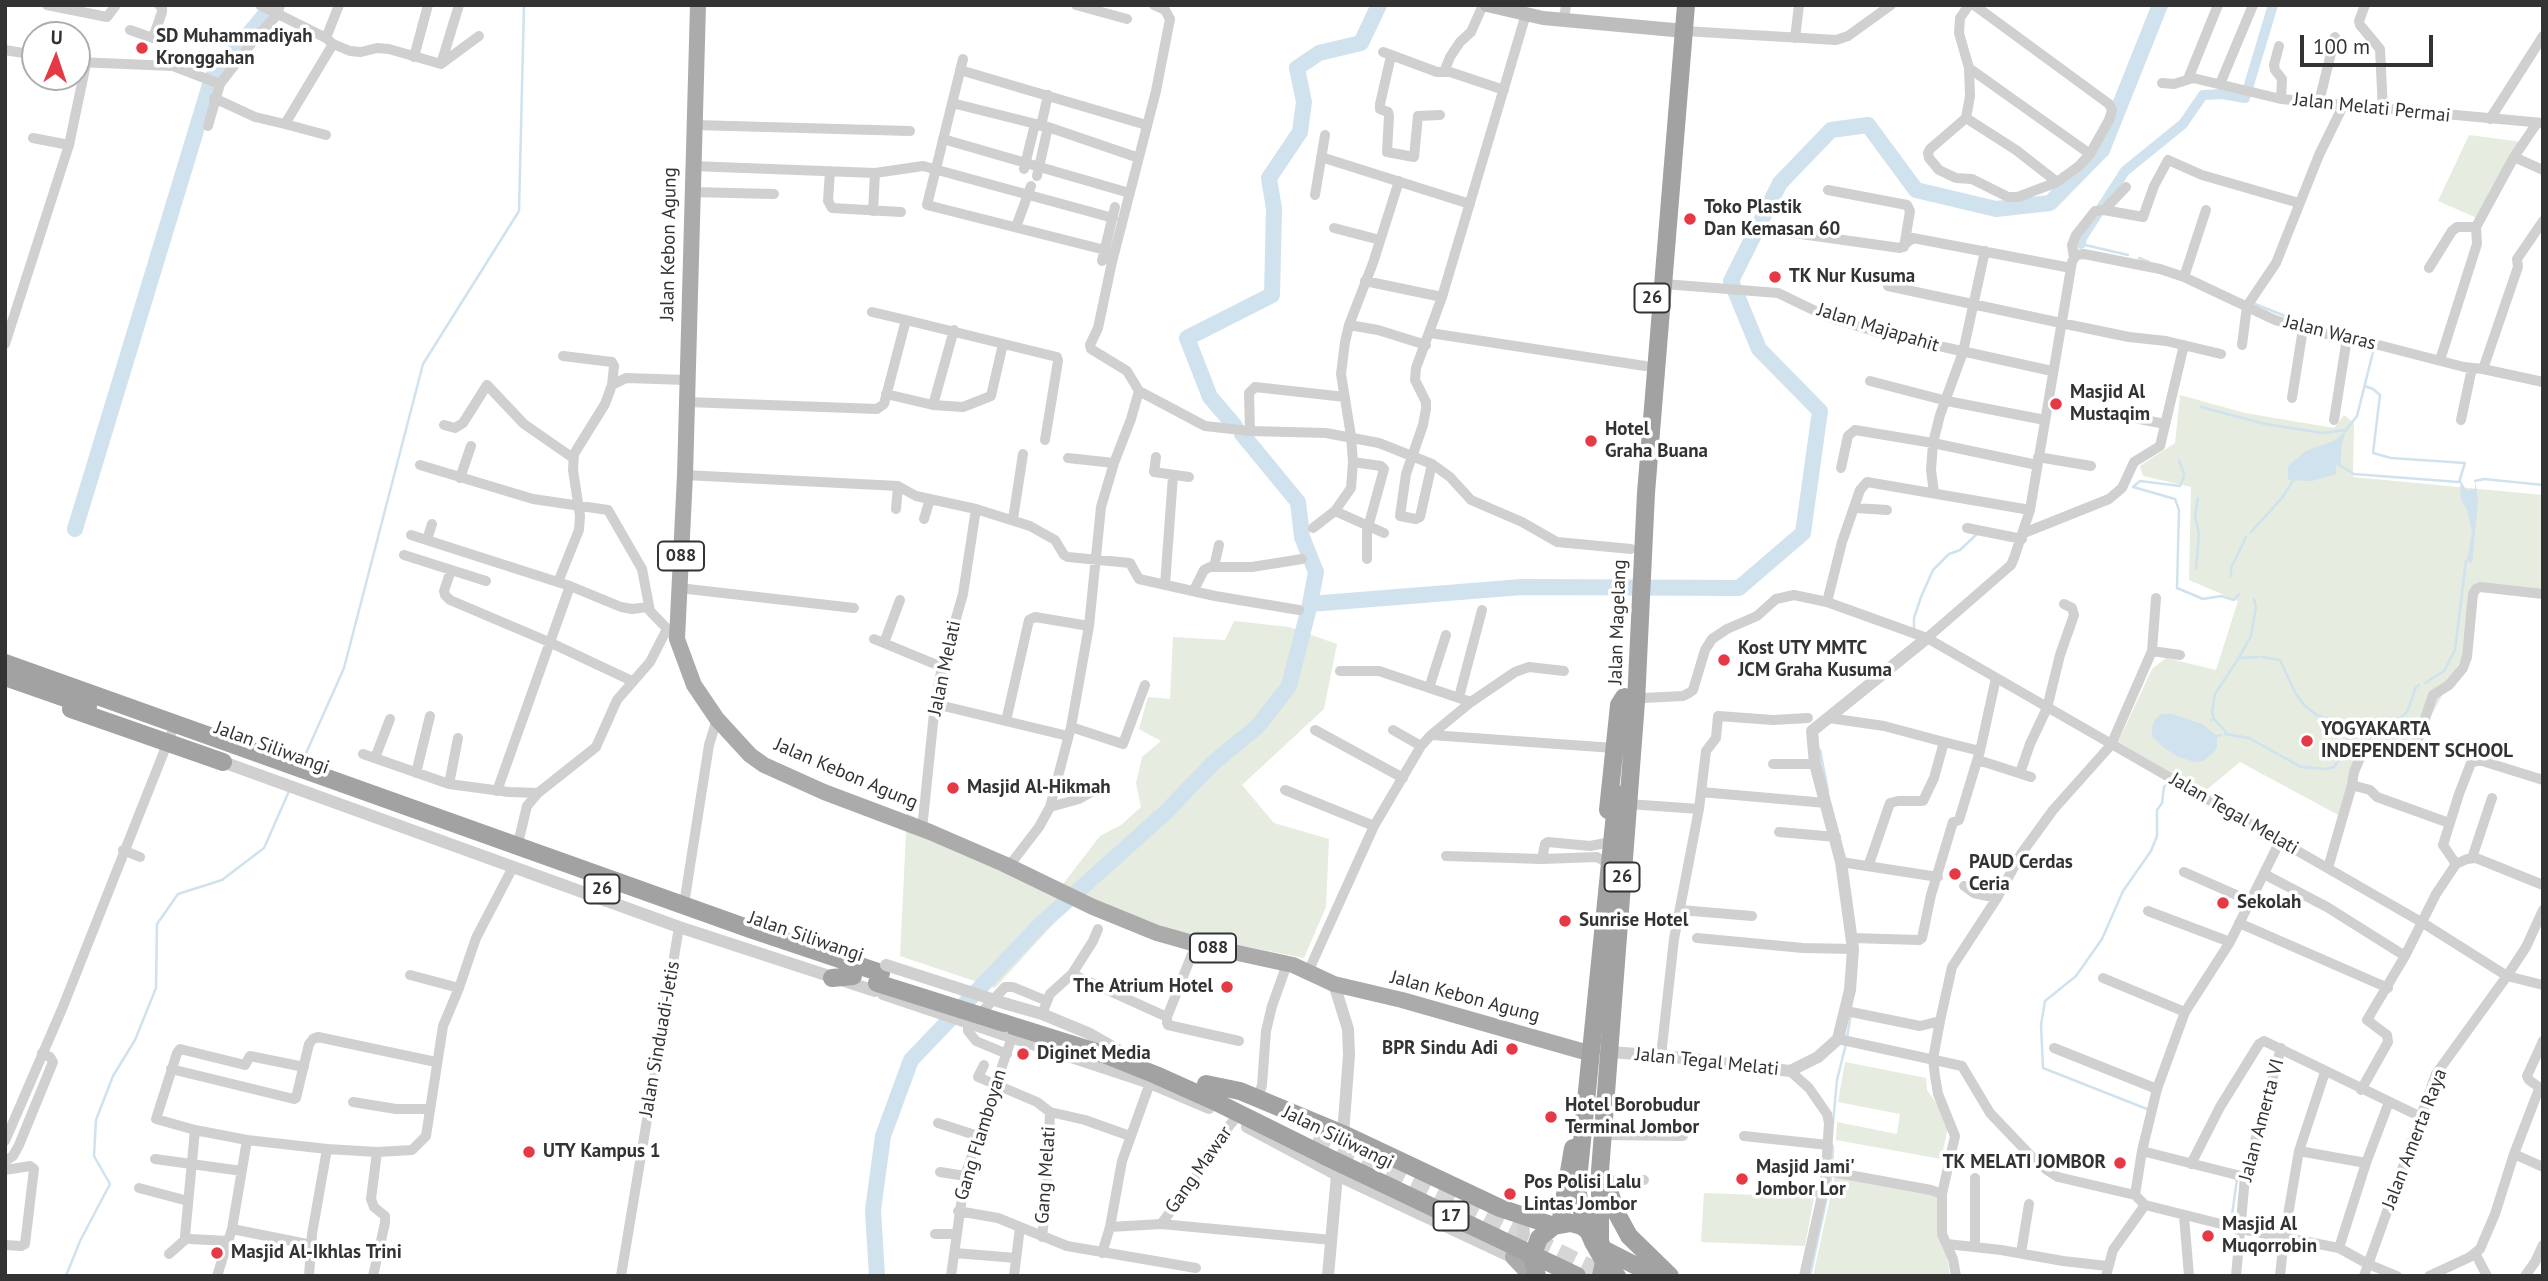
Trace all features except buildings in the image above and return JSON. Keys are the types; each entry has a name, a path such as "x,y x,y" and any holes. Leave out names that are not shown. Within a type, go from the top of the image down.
{"highway":[{"name":"Jalan Magelang","path":"1634,561 1664,284 1679,31 1676,5"},
{"name":"Jalan Magelang","path":"1557,1225 1570,1170 1585,1052 1619,705 1630,699 1634,561 1645,366 1679,31 1686,5"},
{"path":"5,655 228,749"},
{"name":"Jalan Siliwangi","path":"5,663 228,749 842,956 880,978 1107,1055 1153,1079 1214,1101 1577,1276"},
{"name":"Jalan Siliwangi","path":"5,677 169,739 228,749"},
{"path":"5,685 169,739"},
{"path":"1617,1276 1605,1263 1593,1242 1584,1221 1577,1190 1623,799 1630,699"},
{"name":"Jalan Siliwangi","path":"330,785 824,972 880,978"},
{"name":"26","path":"1601,1276 1604,1267 1603,1139 1623,799"},
{"name":"Jalan Siliwangi","path":"1006,1022 1118,1050 1206,1084 1316,1133"},
{"name":"26","path":"1206,1084 1240,1090 1343,1134 1500,1208 1557,1225 1583,1226 1602,1245"},
{"path":"1570,1170 1602,1178 1629,1236 1643,1253 1670,1276"},
{"path":"1500,1208 1535,1214 1546,1212 1559,1205 1566,1194"},
{"name":"26","path":"1534,1274 1532,1256 1536,1244 1543,1233 1557,1225"},
{"path":"1602,1245 1649,1275"}],"main road":[{"name":"Jalan Kebon Agung","path":"698,5 685,475 680,588 672,634 694,685 717,719 750,755 764,765 824,792 1010,866 1093,907 1157,933 1287,964 1334,984 1585,1052"},
{"path":"1485,5 1526,14 1565,13 1679,31"},
{"path":"1510,1255 1534,1274"}],"street":[{"path":"48,5 107,17 116,5"},
{"path":"130,30 153,38 162,12 159,5"},
{"path":"260,5 279,10 350,51 383,48 441,64"},
{"path":"285,124 329,41 339,5"},
{"path":"414,57 428,5"},
{"path":"441,64 458,5"},
{"path":"1076,5 1127,19"},
{"path":"1154,5 1165,10 1170,19 1156,91 1098,328 1090,345 1095,352 1127,371 1139,391 1205,426 1351,436 1379,443 1432,464 1450,477 1471,500 1522,522 1557,542 1634,561"},
{"path":"1444,72 1450,57 1471,32 1485,5"},
{"path":"1795,38 1799,5"},
{"path":"1679,31 1830,41 1842,38 1891,5"},
{"path":"1972,5 2109,104 2112,110 2109,120 2090,154 2079,166 2057,182 2018,197 2008,197 1972,179 1956,178 1939,170 1929,158 1930,149 1966,118 1970,96 1969,68 1959,33 1960,18 1972,5"},
{"path":"2188,79 2218,5"},
{"path":"2162,83 2188,79 2220,84 2253,5"},
{"path":"2365,5 2359,20 2360,25 2381,49 2384,110"},
{"path":"208,126 220,84 279,10"},
{"path":"1432,464 1420,517 1402,517 1399,513 1406,474 1426,409 1415,374 1442,297 1526,14"},
{"path":"441,64 479,36"},
{"path":"2490,119 2543,36"},
{"path":"2319,102 2335,37"},
{"path":"2279,46 2274,65 2275,71 2282,79 2281,99"},
{"path":"1440,115 1418,116 1413,157 1387,152 1389,116 1388,112 1380,109 1380,104 1387,54 1504,90"},
{"path":"91,63 173,66 220,84"},
{"path":"943,139 1025,165 1034,182 1114,212 1103,255 1016,227 927,205 936,170 943,139 952,103 962,65 1143,124"},
{"path":"1969,68 2090,154"},
{"name":"Jalan Melati Permai","path":"2220,84 2281,99 2540,123"},
{"path":"5,344 69,145 77,91"},
{"path":"1016,227 1034,182 1041,125 1048,95"},
{"path":"214,98 256,117 326,135"},
{"path":"952,103 1041,125 1136,157"},
{"path":"692,166 876,173 923,166 936,170 1126,194 1146,104"},
{"path":"2242,345 2247,306 2276,263 2319,155 2343,106"},
{"path":"1966,118 2016,150 2057,182"},
{"path":"2440,360 2477,244 2476,227 2514,157 2540,123"},
{"path":"695,125 910,131"},
{"path":"1025,165 1041,125"},
{"path":"1314,195 1325,135"},
{"path":"33,138 69,145"},
{"path":"1321,157 1470,204"},
{"path":"2514,157 2543,170"},
{"path":"2100,210 2143,217 2154,186 2168,160 2203,176 2299,203"},
{"path":"830,171 830,206 835,209 901,212"},
{"path":"873,211 876,173"},
{"path":"1313,528 1335,511 1351,488 1351,436 1341,374 1349,325 1399,181"},
{"path":"2126,187 2076,235 2072,245 2076,260 2061,323 2029,510 2023,536 2011,565 1927,638 1812,731 1815,764 1841,862 1852,943 1850,990 1838,1039 1962,1066 1990,1113 2030,1155 2058,1177 2135,1195 2146,1205 2184,1216 2339,1248 2397,1276"},
{"path":"1794,233 1904,247 1910,211 1907,205 1828,190"},
{"path":"691,192 774,194"},
{"path":"2184,277 2206,210"},
{"path":"2461,420 2478,368 2518,267 2517,259 2543,221"},
{"path":"2429,268 2452,231 2458,227 2476,227"},
{"path":"1334,228 1380,240"},
{"name":"Jalan Waras","path":"1904,247 1913,238 1985,251 2136,263 2184,277 2275,320 2303,329 2543,382"},
{"path":"1934,493 1931,470 1933,443 1963,352 1985,251"},
{"path":"1365,282 1442,297"},
{"name":"Jalan Majapahit","path":"1664,284 1770,291 1783,294 1839,320 1880,333 2052,371"},
{"path":"1888,286 1975,306 2221,354"},
{"path":"872,312 1057,357 1045,440"},
{"path":"687,402 877,409 884,404 906,320"},
{"path":"1349,325 1378,330 1426,345"},
{"path":"2292,398 2303,329"},
{"path":"933,405 954,330"},
{"path":"1430,333 1645,366"},
{"path":"2334,420 2347,338"},
{"path":"886,394 933,405 963,407 991,396 1003,344"},
{"path":"1967,528 2023,536 2116,494 2122,488 2134,462 2160,446 2183,345"},
{"path":"558,582 578,534 580,516 573,458 605,404 612,385 614,366 612,362 563,356"},
{"path":"612,385 626,378 687,380"},
{"path":"1870,381 1947,401 2045,420"},
{"path":"444,425 451,428 463,423 488,385 524,424 573,458"},
{"path":"1250,431 1249,393 1255,387 1345,397"},
{"path":"1010,866 1039,828 1050,807 1069,731 1089,626 1101,507 1139,391"},
{"path":"2114,414 2165,424"},
{"path":"1841,468 1847,436 1851,431 2037,461 2091,466"},
{"path":"460,478 471,446"},
{"path":"1013,519 1023,454"},
{"path":"1156,457 1153,471 1189,477"},
{"path":"1068,458 1114,463"},
{"path":"1353,462 1381,466 1384,469 1368,525 1367,559"},
{"path":"420,465 533,499 604,508 612,514 642,569 648,607 672,634 617,700 596,747 538,793 527,806 519,839"},
{"path":"685,475 898,486 916,496 1013,519 1048,534 1065,555 1094,561 1130,563 1137,579 1298,610"},
{"path":"1165,585 1173,476"},
{"path":"1827,602 1842,542 1856,508 1860,490 1867,482 2029,510"},
{"path":"895,509 898,486"},
{"path":"924,519 930,499"},
{"path":"1856,508 1887,510"},
{"name":"Jalan Melati","path":"922,829 935,704 942,667 963,594 976,509"},
{"path":"1335,511 1384,533"},
{"path":"428,540 432,524"},
{"path":"411,535 570,586 621,607 648,607"},
{"path":"1214,567 1219,545"},
{"path":"404,555 486,580"},
{"path":"1194,590 1206,568 1252,567 1302,559"},
{"path":"451,570 444,590 450,600 550,642 632,681"},
{"path":"497,791 570,586"},
{"path":"2328,868 2354,772 2364,748 2410,750 2416,745 2433,695 2449,685 2463,668 2467,657 2476,589 2480,587 2543,594"},
{"path":"680,588 854,608"},
{"name":"Jalan Tegal Melati","path":"1630,699 1683,696 1689,693 1693,690 1705,650 1712,639 1757,616 1784,595 1827,602 1927,638 2423,923 2507,976 2543,985"},
{"path":"1956,1276 1942,1234 1942,1194 1955,1136 1938,1094 1933,1059 1952,967 1997,898 2021,854 2053,810 2111,745 2152,651 2156,598"},
{"path":"900,600 879,641 942,667"},
{"path":"1829,719 1884,726 1944,742 2026,775 2030,744 2047,708 2060,655 2074,615 2072,608 2064,604"},
{"path":"1459,697 1482,610"},
{"path":"1006,721 1029,620 1035,617 1089,626"},
{"path":"1429,688 1446,635"},
{"path":"2152,651 2180,655"},
{"path":"1308,972 1374,826 1421,746 1471,702 1515,672 1529,667 1564,671"},
{"path":"1340,671 1373,670 1471,702"},
{"path":"1697,938 1793,947 1920,939 1953,822 1959,820 1979,755 1996,678"},
{"path":"935,704 1123,744 1145,685"},
{"path":"416,773 430,716"},
{"path":"1661,1056 1679,910 1699,809 1706,751 1716,738 1718,716 1773,720 1808,718"},
{"path":"375,758 390,719"},
{"path":"685,898 709,745 717,719"},
{"path":"1315,730 1403,778"},
{"path":"1393,730 1421,746"},
{"path":"1431,735 1614,748"},
{"path":"449,784 458,738"},
{"path":"6,1137 62,1009 169,739"},
{"path":"1869,864 1890,803 1923,801 1934,778 1944,742"},
{"path":"363,754 449,784 497,791 538,793"},
{"path":"2456,864 2443,845 2469,765 2476,760 2543,780"},
{"path":"1773,764 1815,764"},
{"path":"1050,807 1079,799 1106,784"},
{"path":"330,785 519,839 842,956"},
{"path":"330,785 513,867 679,927 824,972"},
{"path":"2352,785 2449,823"},
{"path":"1285,790 1374,826"},
{"path":"1701,792 1826,803"},
{"path":"2472,858 2492,798"},
{"path":"1623,799 1699,809"},
{"path":"1779,832 1836,837"},
{"path":"2135,1195 2157,1089 2185,1012 2230,942 2280,841"},
{"path":"1542,859 1545,844 1548,842 1590,846 1605,852"},
{"path":"124,850 140,857"},
{"path":"1446,856 1542,859 1597,857 1605,852"},
{"path":"2361,1090 2388,1042 2387,1035 2367,1020 2388,988 2436,894 2456,864 2472,858 2543,885"},
{"path":"1841,862 1869,864 1938,877"},
{"path":"304,1067 250,1056 245,1065 180,1049 156,1118 195,1130 247,1140 327,1149 377,1152 412,1150 428,1131 429,1109 443,1026 476,938 513,867"},
{"path":"2184,872 2250,901"},
{"path":"2264,874 2327,907 2405,956"},
{"path":"1964,886 1974,893 1997,898"},
{"path":"1679,910 1752,916"},
{"name":"Jalan Amerta Raya","path":"2364,1276 2436,1074 2526,947 2543,910"},
{"path":"2148,911 2230,942"},
{"path":"2239,923 2388,988"},
{"name":"Jalan Sinduadi-Jetis","path":"621,1276 679,927"},
{"path":"1042,1014 1060,982 1072,974 1098,929"},
{"path":"1196,944 1167,1017 1168,1026 1239,1041"},
{"path":"1258,1098 1262,1085 1266,1031 1287,964"},
{"name":"26","path":"824,972 880,978"},
{"path":"1072,974 1167,1017"},
{"path":"410,975 459,988"},
{"path":"2103,978 2185,1012"},
{"path":"1334,984 1348,1029 1349,1055 1343,1134"},
{"path":"1007,1054 976,1041 968,1027 1005,986 1047,1001"},
{"path":"1846,1011 1920,1026 1940,1021"},
{"path":"1006,1022 1042,1014 1100,1038 1118,1050"},
{"name":"Gang Flamboyan","path":"951,1276 958,1211 965,1177 1007,1054 1006,1022"},
{"path":"171,1069 294,1100 309,1044 318,1037 436,1062"},
{"name":"Jalan Tegal Melati","path":"1609,1052 1790,1071 1818,1057 1838,1039"},
{"path":"2191,1164 2220,1107 2259,1044 2264,1041 2421,1117"},
{"path":"2429,1276 2480,1249 2495,1214 2514,1154 2541,1090 2527,1076 2543,1041"},
{"path":"2054,1048 2157,1089"},
{"name":"Jalan Amerta VI","path":"2236,1276 2245,1177 2281,1048"},
{"path":"5,1161 13,1156 19,1145 53,1062 42,1053"},
{"path":"984,1065 978,1077 1037,1102 1050,1112"},
{"path":"1790,1071 1809,1088 1827,1114 1826,1171 1804,1276"},
{"path":"2280,1276 2298,1151 2325,1072"},
{"path":"1102,1253 1110,1227 1122,1161 1153,1079 1337,1175 1510,1255 1521,1243 1524,1234 1522,1216"},
{"path":"27,1089 39,1094"},
{"path":"353,1101 396,1109 429,1109"},
{"path":"2339,1248 2389,1102"},
{"name":"Gang Melati","path":"1042,1237 1050,1112 1086,1120 1130,1136"},
{"name":"Gang Mawar","path":"1110,1227 1161,1224 1190,1186 1213,1146 1234,1120"},
{"path":"938,1123 978,1136"},
{"path":"187,1238 184,1234 195,1130"},
{"path":"1603,1139 1683,1136"},
{"path":"1744,1136 1828,1145"},
{"path":"218,1276 232,1229 247,1140"},
{"path":"309,1276 312,1234 327,1149"},
{"path":"2142,1151 2245,1177"},
{"path":"2298,1151 2366,1163"},
{"path":"373,1276 385,1223 385,1216 373,1206 371,1199 377,1152"},
{"path":"2514,1154 2543,1167"},
{"path":"155,1159 242,1171"},
{"path":"5,1170 30,1166 34,1169 25,1244 5,1245"},
{"path":"940,1171 965,1177"},
{"path":"1826,1171 1942,1194"},
{"path":"1328,1276 1337,1175"},
{"path":"1602,1178 1644,1180"},
{"path":"1975,1178 1975,1247"},
{"path":"139,1188 188,1202"},
{"path":"1778,1189 1823,1192"},
{"path":"2021,1253 2029,1204"},
{"path":"1947,1244 2021,1253 2106,1271 2113,1250 2146,1205"},
{"path":"958,1211 998,1218 1068,1246 1196,1268"},
{"path":"2184,1216 2189,1276"},
{"path":"1161,1224 1332,1240"},
{"path":"1014,1274 1020,1227"},
{"path":"232,1229 312,1245"},
{"path":"935,1234 955,1234"},
{"path":"169,1254 187,1238 228,1241"},
{"path":"2525,1276 2543,1245"},
{"path":"955,1253 1016,1258"},
{"path":"2475,1253 2487,1276"}],"shaded area":[{"path":"2469,135 2522,142 2479,219 2438,201"},
{"path":"2180,395 2245,413 2334,428 2344,415 2354,423 2353,477 2543,495 2543,591 2478,582 2474,586 2468,646 2416,745 2409,748 2368,744 2342,817 2240,762 2204,792 2118,742 2152,669 2166,658 2216,670 2238,601 2189,580 2191,487 2143,476 2140,466 2175,443"},
{"path":"1234,621 1289,627 1337,644 1324,709 1242,785 1274,823 1329,839 1326,907 1304,958 1182,934 1083,895 1063,884 1100,836 1121,825 1141,807 1136,783 1142,757 1161,741 1139,729 1148,697 1170,699 1173,637 1225,640"},
{"path":"907,813 1076,899 995,988 900,956"},
{"path":"1845,1062 1926,1078 1927,1090 1948,1128 1941,1159 1836,1140 1837,1122 1897,1134 1900,1114 1838,1102"},
{"path":"1835,1175 1938,1196 1950,1276 1813,1276"},
{"path":"1704,1193 1814,1197 1805,1246 1701,1242"}],"water":[{"path":"2346,430 2340,467 2336,464 2336,474 2312,481 2288,480 2288,466 2306,451 2336,440"},
{"path":"2460,479 2466,490 2475,489 2475,481 2477,492 2472,563 2466,561 2472,530 2461,499"},
{"path":"2161,714 2172,714 2202,724 2217,736 2214,752 2203,761 2195,762 2178,757 2163,747 2152,736 2155,720"}],"waterway":[{"path":"303,760 344,668 423,364 519,211 524,5"},
{"path":"1235,426 1210,397 1187,338 1272,295 1274,209 1269,178 1300,132 1304,102 1297,68 1319,53 1361,43 1379,5"},
{"path":"877,1276 873,1210 883,1136 911,1060 1040,925 1166,812 1213,763 1258,726 1289,686 1310,604 1522,587 1739,588 1803,533 1820,411 1759,349 1731,281 1780,183 1831,130 1868,125 1916,190 1996,209 2050,203 2102,150 2160,5"},
{"path":"2081,244 2082,238 2125,171 2183,124 2203,95 2222,94 2245,98 2273,5"},
{"path":"75,529 212,78 264,16"},
{"path":"2081,244 2128,255"},
{"path":"2139,258 2149,262"},
{"path":"2255,304 2310,326"},
{"path":"2201,407 2265,424 2323,433 2346,430 2357,416 2374,348"},
{"path":"2365,386 2380,395 2373,453 2391,458 2465,463 2459,482"},
{"path":"1242,434 1298,502 1302,537 1316,572 1310,604"},
{"path":"2179,461 2184,473"},
{"path":"2336,463 2354,474 2458,482"},
{"path":"2133,487 2140,481 2180,486 2184,476"},
{"path":"2251,532 2282,498 2294,479"},
{"path":"2475,481 2484,479 2543,485"},
{"path":"2133,487 2175,499 2179,510 2177,588 2203,599 2221,596 2234,600 2239,594"},
{"path":"2196,569 2199,534 2195,517 2198,498"},
{"path":"1914,629 1914,618 1933,570 1949,554 1960,550 1977,534"},
{"path":"2231,576 2231,568 2246,537"},
{"path":"2425,683 2444,671 2455,650 2466,561"},
{"path":"2237,661 2251,636 2256,607 2254,599"},
{"path":"2238,658 2259,657"},
{"path":"2262,657 2280,660 2296,694 2305,706 2318,716 2349,725 2394,721 2403,716 2419,685"},
{"path":"2211,720 2214,719 2212,712 2215,694 2236,662"},
{"path":"2214,719 2226,732"},
{"path":"2225,734 2249,738 2301,767 2326,769 2334,767 2339,760 2349,725"},
{"path":"2217,736 2221,735"},
{"path":"1820,750 1828,791"},
{"path":"2147,1109 2043,1068 2041,1025 2045,1001 2076,976 2102,939 2123,891 2151,851 2157,836 2157,810 2162,803 2164,787 2169,781"},
{"path":"66,1276 80,1241 110,1184 94,1156 96,1120 113,1076 135,1040 156,988 157,924 178,894 222,880 264,848 290,789"},
{"path":"1847,1038 1851,1014"},
{"path":"1833,1123 1837,1080 1846,1044"},
{"path":"1832,1166 1833,1147"},
{"path":"1810,1276 1831,1178"},
{"path":"2232,1215 2237,1179"}],"tunnel":[{"path":"1316,1133 1606,1276"}],"place":[{"name":"SD Muhammadiyah Kronggahan","path":"142,48"},
{"name":"Toko Plastik Dan Kemasan 60","path":"1690,219"},
{"name":"TK Nur Kusuma","path":"1775,277"},
{"name":"Masjid Al Mustaqim","path":"2056,404"},
{"name":"Hotel Graha Buana","path":"1591,441"},
{"name":"Kost UTY MMTC JCM Graha Kusuma","path":"1724,660"},
{"name":"YOGYAKARTA INDEPENDENT SCHOOL","path":"2307,741"},
{"name":"Masjid Al-Hikmah","path":"953,788"},
{"name":"PAUD Cerdas Ceria","path":"1955,874"},
{"name":"Sekolah","path":"2223,903"},
{"name":"Sunrise Hotel","path":"1565,921"},
{"name":"The Atrium Hotel","path":"1227,987"},
{"name":"BPR Sindu Adi","path":"1512,1049"},
{"name":"Diginet Media","path":"1023,1054"},
{"name":"Hotel Borobudur Terminal Jombor","path":"1551,1117"},
{"name":"UTY Kampus 1","path":"529,1152"},
{"name":"TK MELATI JOMBOR","path":"2120,1163"},
{"name":"Masjid Jami' Jombor Lor","path":"1742,1179"},
{"name":"Pos Polisi Lalu Lintas Jombor","path":"1510,1194"},
{"name":"Masjid Al Muqorrobin","path":"2208,1236"},
{"name":"Masjid Al-Ikhlas Trini","path":"217,1253"}]}
